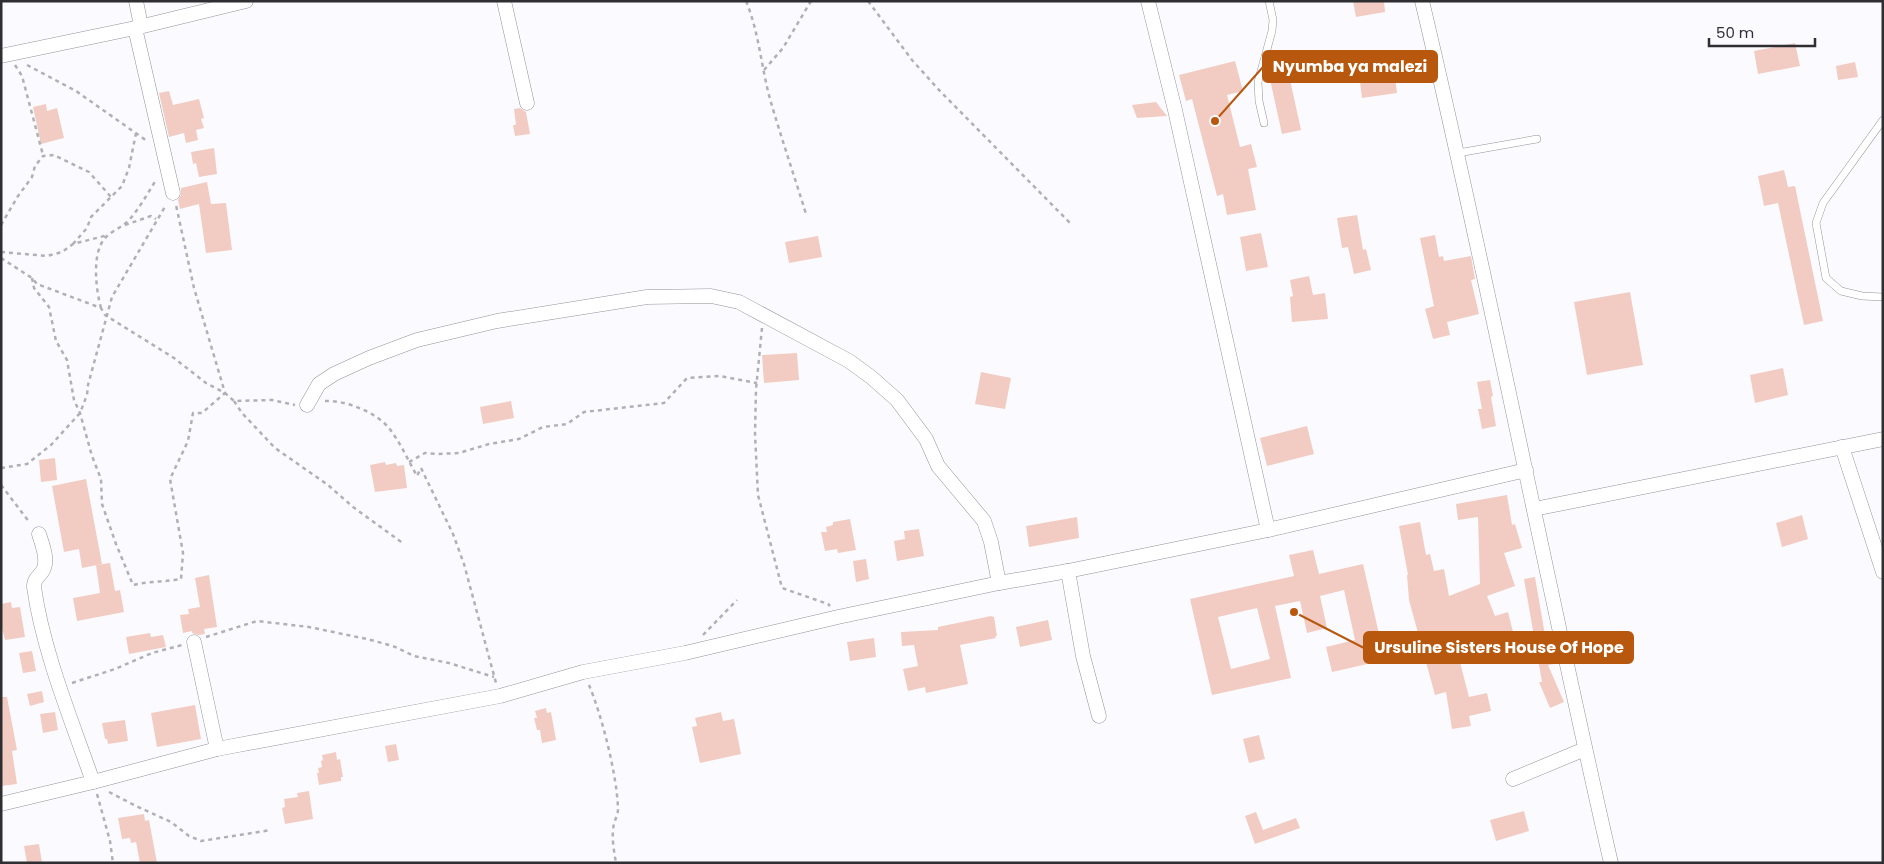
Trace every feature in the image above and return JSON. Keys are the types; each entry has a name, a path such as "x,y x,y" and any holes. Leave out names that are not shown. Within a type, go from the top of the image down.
{"street":[{"path":"136,1 138,27 173,193"},
{"path":"6,56 246,1"},
{"path":"504,1 527,102"},
{"path":"1148,1 1175,110 1268,530"},
{"path":"1422,1 1458,152 1611,863"},
{"path":"307,405 319,384 334,374 416,340 497,321 647,297 711,296 740,302 849,361 897,400 926,439 938,466 984,521 991,542 999,583"},
{"path":"1534,509 1883,438"},
{"path":"1842,447 1883,572"},
{"path":"1,804 217,749 500,696 583,672 685,653 838,617 999,583 1068,571 1268,530 1526,470"},
{"path":"39,534 45,555 44,568 34,585 42,626 93,782"},
{"path":"1068,571 1083,656 1099,716"},
{"path":"194,642 217,749"},
{"path":"1513,779 1585,749"}],"lane":[{"path":"1264,123 1258,101 1258,82 1272,31 1273,20 1269,1"},
{"path":"1883,120 1823,203 1816,224 1826,278 1841,291 1883,298"},
{"path":"1458,152 1537,139"}],"path":[{"path":"746,1 755,23 770,99 806,214"},
{"path":"764,70 783,48 811,1"},
{"path":"868,1 912,60 938,90 1071,224"},
{"path":"6,56 76,91 136,133 165,159 130,219 122,227"},
{"path":"6,56 22,76 43,156"},
{"path":"1,252 47,256 62,252 73,244 87,228 91,217 122,186 129,168 136,133"},
{"path":"1,224 32,177 35,166 43,156 54,155 89,172 111,197"},
{"path":"1,468 27,464 51,445 80,413 87,395 105,315 112,297 173,193"},
{"path":"173,193 194,288 226,393"},
{"path":"73,244 108,235 122,227 150,216 156,220"},
{"path":"108,235 100,244 97,262 96,292 100,308 105,315 174,358 206,383 226,393 275,448 328,485 353,507 404,544"},
{"path":"1,258 32,278 37,284 100,308"},
{"path":"32,278 34,288 49,307 56,341 66,360 73,395 101,479 102,504 133,585 150,581 168,582 181,579 183,553 170,479 188,441 193,413 202,413 226,393"},
{"path":"764,314 757,383 755,434 758,495 782,588 828,604 838,617"},
{"path":"408,462 425,453 458,453 489,444 519,439 543,427 567,424 584,412 664,403 687,378 720,376 757,383"},
{"path":"234,401 272,400 290,405 336,401 349,404 387,425 417,476 421,468 453,534 464,564 500,696"},
{"path":"1,485 39,534"},
{"path":"685,653 737,600"},
{"path":"61,688 131,663 152,653 194,642 257,621 309,627 366,638 393,646 414,656 449,663 494,677"},
{"path":"583,672 594,696 610,753 618,812 613,825 616,863"},
{"path":"93,782 121,799 171,822 189,836 201,842 271,830"},
{"path":"93,782 110,841 113,863"}],"building":[{"path":"1353,1 1384,1 1385,12 1356,17"},
{"path":"1795,43 1800,66 1758,74 1754,51"},
{"path":"1235,61 1243,91 1227,95 1240,147 1251,144 1257,167 1248,169 1256,210 1227,215 1223,194 1217,196 1192,99 1186,101 1179,75"},
{"path":"1393,61 1397,93 1362,98 1358,66"},
{"path":"1855,62 1858,77 1838,80 1836,66"},
{"path":"1287,66 1301,130 1282,134 1268,70"},
{"path":"169,91 173,105 199,99 204,118 201,119 204,128 196,130 198,140 186,143 184,133 169,137 159,93"},
{"path":"1156,102 1167,116 1137,118 1132,105"},
{"path":"46,104 47,111 57,108 64,138 41,144 33,107"},
{"path":"520,108 526,112 530,134 515,136 513,125 516,125 514,109"},
{"path":"214,148 217,174 199,177 196,163 193,164 191,152"},
{"path":"1784,170 1788,187 1795,186 1823,321 1804,325 1778,203 1764,206 1758,176"},
{"path":"207,182 211,204 226,203 232,250 206,253 199,204 180,209 178,200 181,195 181,188"},
{"path":"1357,215 1363,250 1366,249 1371,270 1354,274 1348,247 1342,248 1337,218"},
{"path":"1261,233 1268,267 1246,271 1240,237"},
{"path":"1435,235 1439,257 1443,256 1444,261 1471,256 1475,279 1471,280 1479,314 1447,322 1450,335 1433,339 1425,309 1434,306 1420,238"},
{"path":"818,236 822,257 789,263 785,242"},
{"path":"1309,276 1313,295 1325,293 1328,319 1292,322 1290,297 1293,296 1290,280"},
{"path":"1630,292 1643,365 1587,375 1574,302"},
{"path":"797,353 799,380 764,383 762,355"},
{"path":"1783,368 1788,395 1755,403 1750,375"},
{"path":"981,372 1011,378 1005,409 975,404"},
{"path":"1490,380 1496,426 1482,429 1478,409 1482,409 1477,382"},
{"path":"511,401 514,418 483,424 480,407"},
{"path":"1307,426 1314,454 1267,466 1260,438"},
{"path":"55,458 57,480 41,482 39,460"},
{"path":"385,462 386,465 396,463 397,466 404,465 407,488 375,492 370,465"},
{"path":"86,479 102,564 82,568 79,549 64,552 52,486"},
{"path":"1507,495 1512,525 1515,524 1522,548 1504,553 1515,586 1487,596 1495,616 1508,612 1513,632 1456,647 1469,697 1487,693 1491,711 1469,716 1471,726 1452,729 1446,692 1435,695 1409,600 1408,575 1399,526 1420,522 1426,555 1430,554 1434,571 1444,569 1449,596 1480,584 1478,517 1458,520 1456,504"},
{"path":"1802,515 1808,539 1782,547 1776,523"},
{"path":"1077,517 1079,538 1029,547 1026,526"},
{"path":"850,519 856,550 838,553 837,549 825,551 821,532 827,532 826,527 833,525 833,522"},
{"path":"919,529 924,556 897,561 894,541 905,539 904,531"},
{"path":"1313,550 1319,574 1363,564 1385,660 1332,672 1326,647 1355,640 1344,590 1320,596 1327,628 1307,633 1300,601 1275,606 1291,678 1212,695 1190,599 1294,576 1289,555","holes":["1257,608 1270,659 1231,669 1218,617"]},
{"path":"866,559 869,579 856,582 853,561"},
{"path":"110,563 115,591 120,590 124,612 77,621 73,598 100,593 96,565"},
{"path":"209,575 217,627 204,629 205,634 199,635 192,633 192,631 183,633 180,615 189,614 188,609 200,607 195,578"},
{"path":"1535,577 1545,635 1548,634 1554,664 1548,665 1564,702 1550,708 1539,682 1542,682 1524,579"},
{"path":"11,602 12,608 20,607 25,637 5,640 1,624 1,604"},
{"path":"991,616 994,617 996,638 960,645 968,684 926,693 925,687 908,691 903,669 918,666 914,645 902,646 901,632 938,630 938,627"},
{"path":"1048,620 1052,640 1020,647 1016,627"},
{"path":"150,633 151,637 163,635 166,647 129,654 126,637"},
{"path":"874,638 876,657 850,661 847,642"},
{"path":"32,651 36,671 23,673 19,653"},
{"path":"42,691 44,702 30,706 27,694"},
{"path":"1,697 7,697 17,750 12,751 17,784 1,786"},
{"path":"195,705 201,739 157,747 151,713"},
{"path":"546,708 547,713 551,712 556,740 542,743 540,730 537,730 534,718 537,718 535,711"},
{"path":"55,712 58,730 43,733 40,714"},
{"path":"721,712 723,721 734,719 741,754 700,763 692,727 697,726 695,718"},
{"path":"125,720 128,741 108,744 107,739 105,739 102,723"},
{"path":"1259,735 1265,759 1249,763 1243,739"},
{"path":"396,744 399,760 388,762 385,746"},
{"path":"336,752 337,760 340,759 343,777 341,777 341,781 319,785 317,773 319,773 318,768 322,767 322,755"},
{"path":"309,791 313,819 285,824 282,808 285,807 284,799 298,797 297,793"},
{"path":"1524,811 1529,831 1496,841 1490,820"},
{"path":"1256,812 1263,830 1296,818 1300,828 1255,844 1245,816"},
{"path":"144,814 145,821 149,820 157,863 140,863 136,842 131,843 130,838 122,839 118,818"},
{"path":"39,844 42,863 27,863 24,846"}],"place":[{"name":"Nyumba ya malezi","path":"1215,121"},
{"name":"Ursuline Sisters House Of Hope","path":"1294,612"}]}
